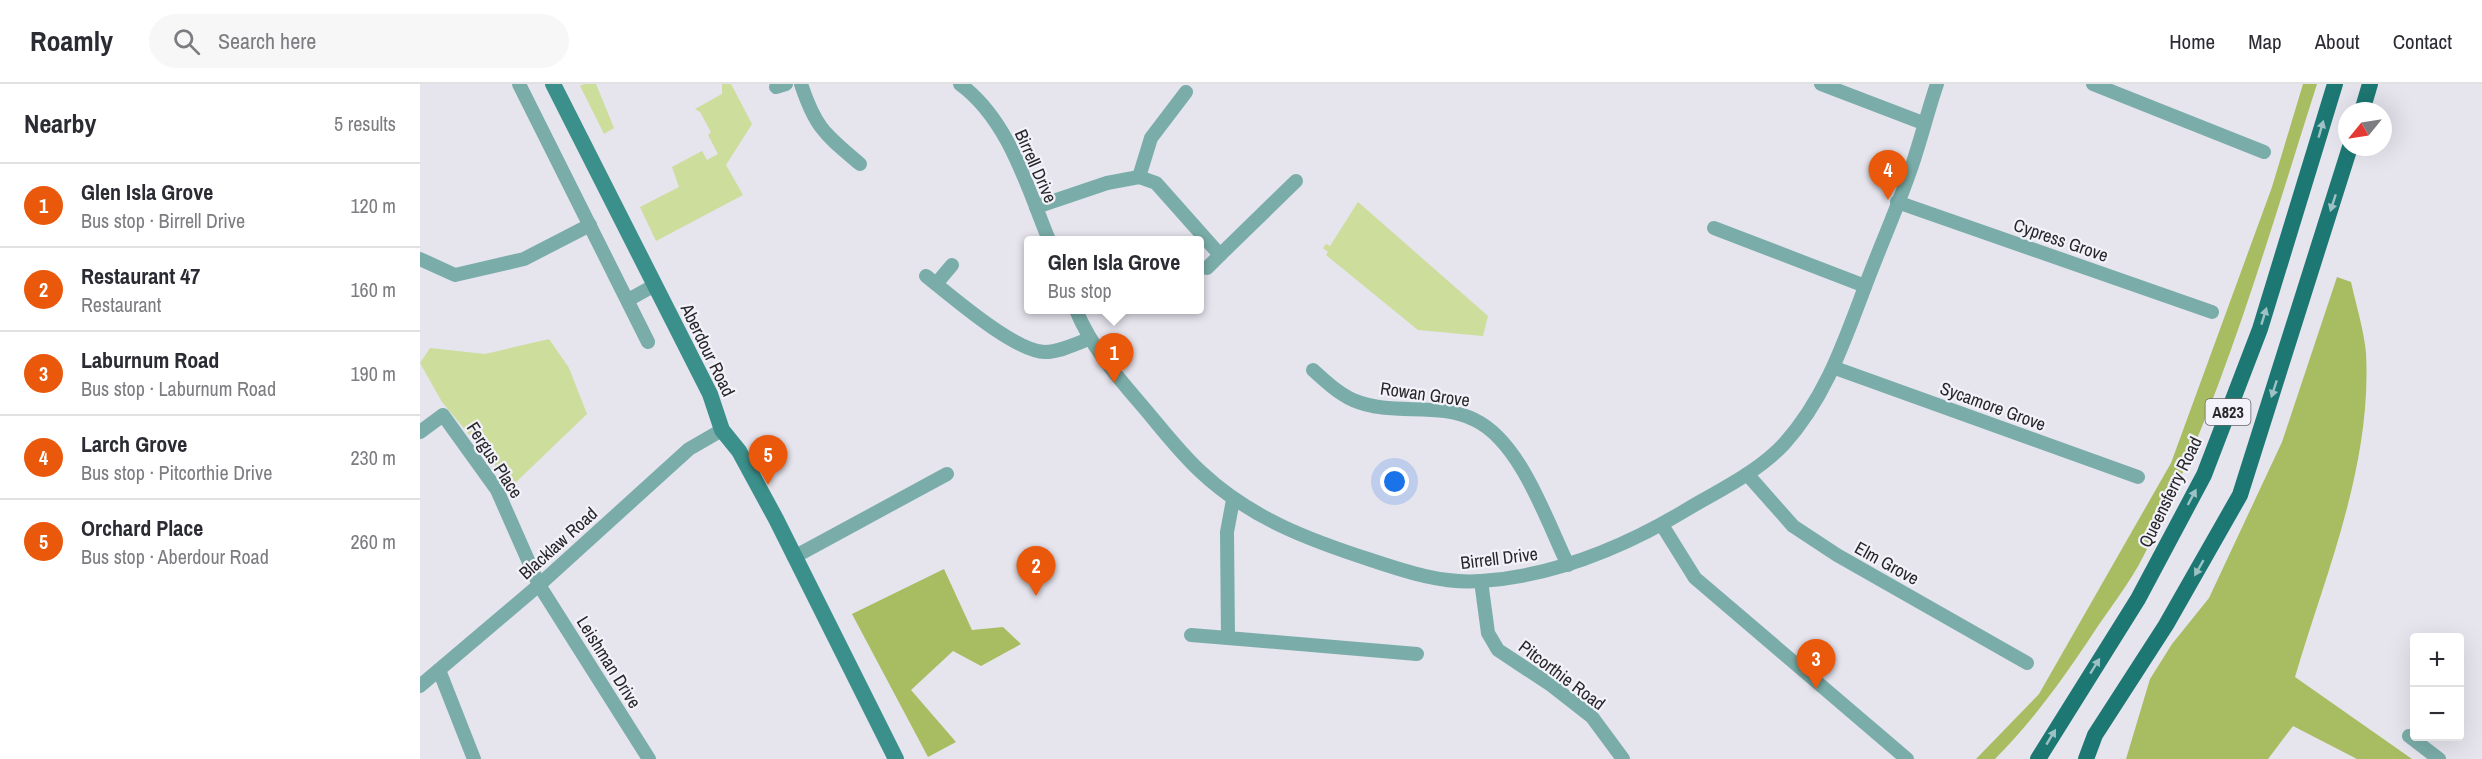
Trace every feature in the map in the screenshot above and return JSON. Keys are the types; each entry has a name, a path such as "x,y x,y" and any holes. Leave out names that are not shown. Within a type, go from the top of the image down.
{"main road":[{"name":"Aberdour Road","path":"553,84 710,394 722,430 739,451 896,759"},
{"name":"Queensferry Road","path":"2038,759 2138,599 2204,475 2260,330 2335,84"},
{"path":"2365,102 2370,84"},
{"name":"A823","path":"2086,759 2095,735 2166,625 2240,495 2347,156"}],"street":[{"path":"519,84 648,342"},
{"path":"801,84 811,116 822,132 860,164"},
{"path":"1821,84 1923,123"},
{"name":"Birrell Drive","path":"1078,314 1089,339 1106,363 1199,471 1233,500 1281,528 1351,554 1424,576 1453,581 1481,581 1568,565 1608,552 1662,525 1747,474 1781,447 1801,423 1835,368 1910,172 1923,123 1937,84"},
{"path":"2093,84 2264,152"},
{"name":"Birrell Drive","path":"964,85 1007,139 1047,236"},
{"path":"1140,177 1151,138 1186,92"},
{"path":"1036,207 1107,183 1140,177 1156,183 1203,236"},
{"path":"1207,268 1296,182"},
{"name":"Cypress Grove","path":"1897,202 2212,312"},
{"path":"420,259 454,275 524,259 590,225"},
{"path":"1714,228 1865,286"},
{"path":"1204,237 1220,255"},
{"path":"952,265 931,280 984,321 1033,350 1055,351 1089,339"},
{"path":"628,300 655,285"},
{"name":"Sycamore Grove","path":"1835,368 2138,477"},
{"name":"Rowan Grove","path":"1313,370 1353,400 1391,409 1475,419 1491,431 1509,449 1522,470 1568,565"},
{"name":"Fergus Place","path":"420,432 443,415 497,490 539,585"},
{"name":"Blacklaw Road","path":"420,686 539,585 689,449 722,430"},
{"path":"794,557 947,474"},
{"name":"Elm Grove","path":"1747,474 1773,506 1811,538 2027,663"},
{"path":"1228,638 1227,532 1233,500"},
{"path":"1662,525 1695,578 1907,759"},
{"name":"Pitcorthie Road","path":"1481,581 1488,633 1498,650 1551,685 1592,717 1623,759"},
{"name":"Leishman Drive","path":"539,585 649,759"},
{"path":"1191,635 1377,644 1417,654"},
{"path":"439,670 474,759"},
{"path":"2409,736 2439,759"}],"green space":[{"path":"596,84 614,128 604,134 580,86"},
{"path":"722,84 731,84 752,124 726,165 743,195 656,241 640,207 679,187 672,167 702,151 707,160 718,154 708,135 711,132 700,112 695,109 722,94"},
{"path":"2303,84 2317,84 2260,264 2196,441 2144,555 2119,596 2047,700 1995,759 1976,759 2039,694 2171,463 2272,187"},
{"path":"1358,202 1488,316 1483,336 1418,330 1326,255 1328,252 1323,248 1326,244 1330,246"},
{"path":"2337,277 2351,282 2365,344 2366,395 2362,437 2333,558 2295,677 2412,759 2357,759 2293,726 2268,759 2126,759 2150,679 2172,644 2209,598 2282,442"},
{"path":"549,339 569,368 587,414 512,486 442,402 420,363 430,348 485,354"},
{"path":"944,569 972,630 1003,627 1021,644 981,666 953,651 911,690 956,742 928,757 852,614"}],"place":[{"name":"Larch Grove","path":"1888,200"},
{"name":"Glen Isla Grove","path":"1114,383"},
{"name":"Orchard Place","path":"768,485"},
{"name":"Restaurant 47","path":"1036,596"},
{"name":"Laburnum Road","path":"1816,689"}]}
